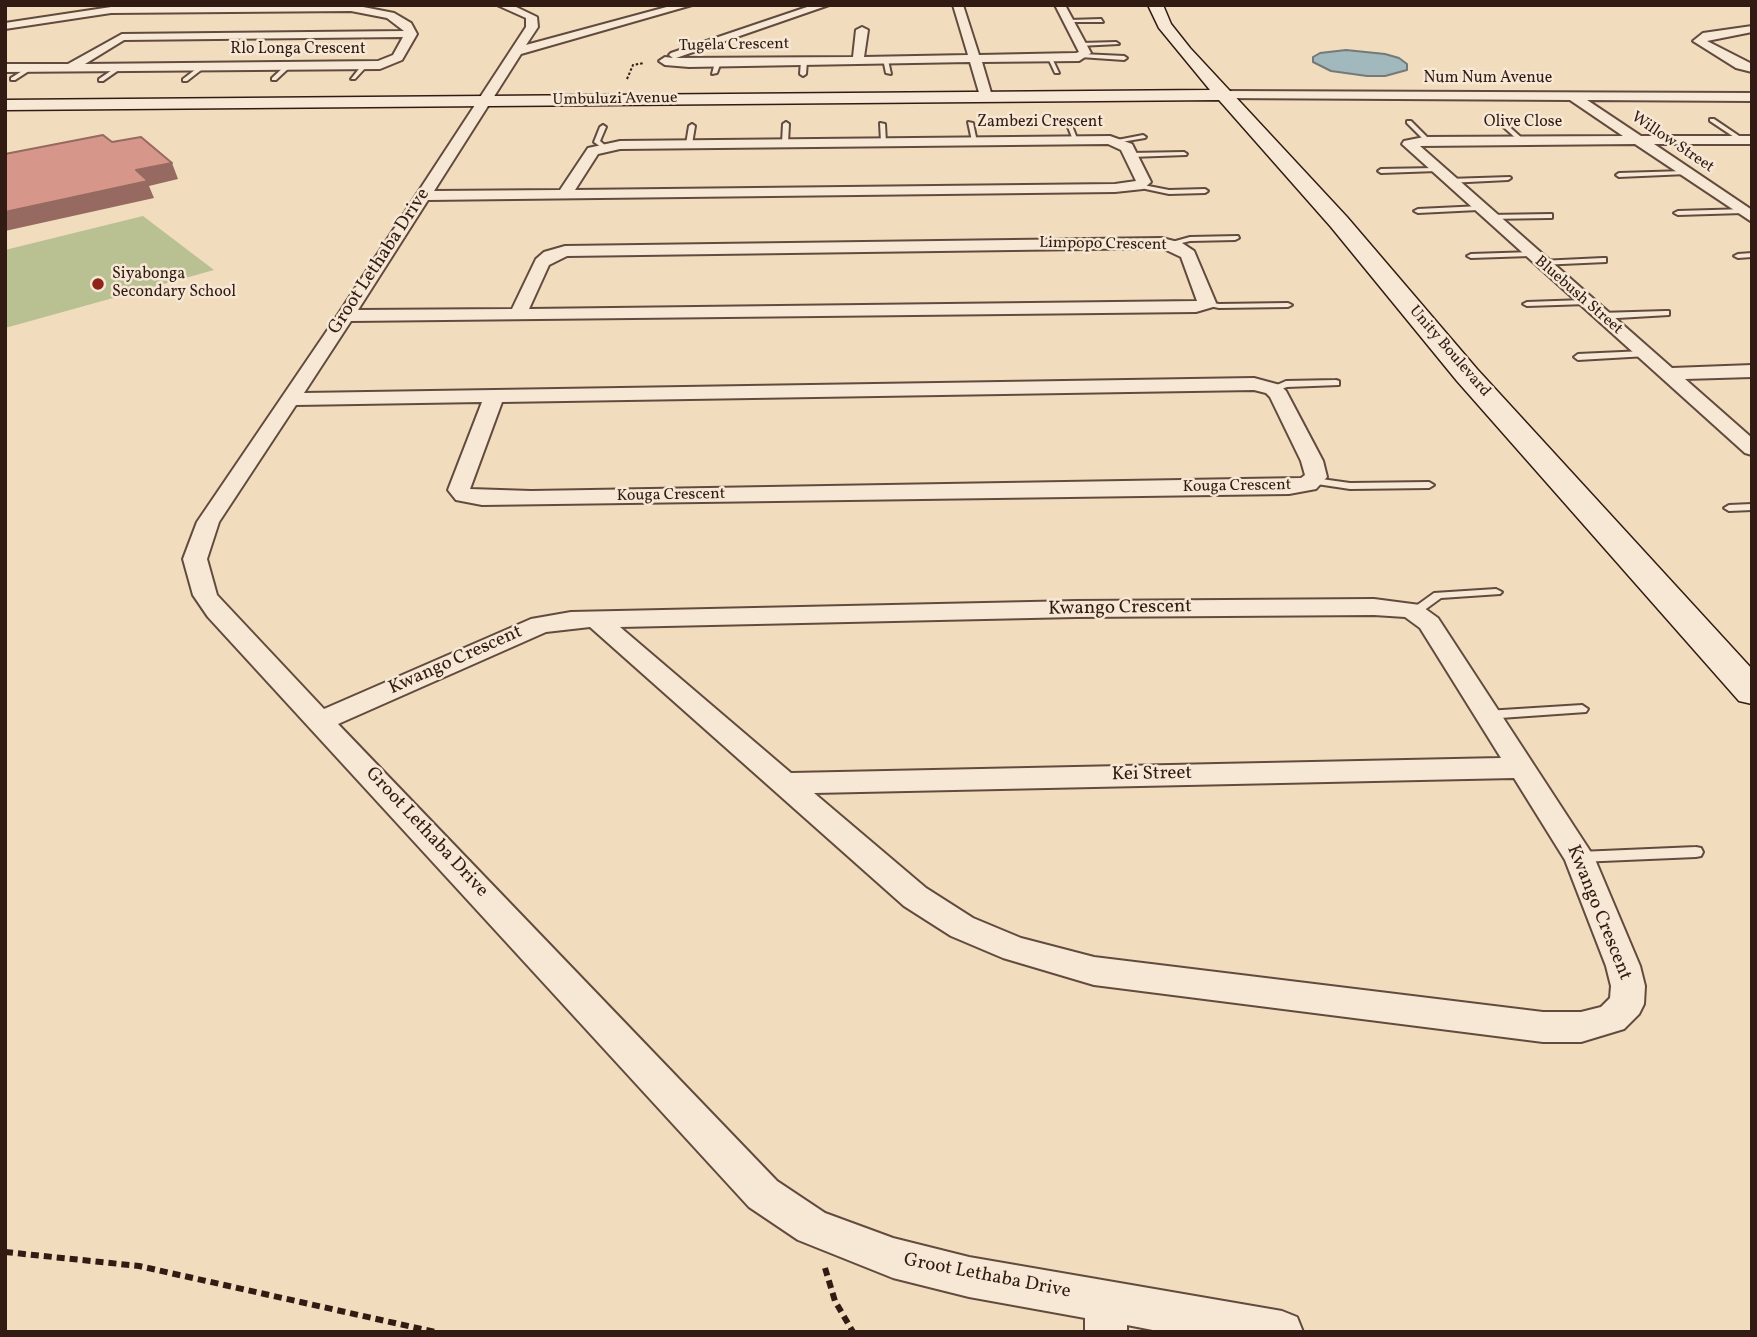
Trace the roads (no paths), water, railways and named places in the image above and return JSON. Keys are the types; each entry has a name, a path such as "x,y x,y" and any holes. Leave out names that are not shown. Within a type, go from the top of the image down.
{"street":[{"name":"Groot Lethaba Drive","path":"502,5 525,13 533,19 532,27 292,399 208,522 195,559 201,585 217,612 763,1194 812,1227 893,1258 1106,1316 1282,1332"},
{"path":"517,51 687,5"},
{"name":"Tugela Crescent","path":"824,5 665,61 716,68 804,68 858,60 1050,59 1082,51"},
{"path":"958,5 972,59 986,96"},
{"path":"1060,5 1082,51"},
{"name":"Unity Boulevard","path":"1155,5 1164,25 1339,222 1467,375 1752,692"},
{"path":"5,26 111,10 248,7 363,9 397,19 407,25 411,34 122,37 70,67"},
{"path":"1752,29 1700,38 1702,44 1740,65 1752,68"},
{"path":"858,60 862,30"},
{"name":"Rlo Longa Crescent","path":"9,73 32,67 364,66 392,61 405,49 411,34"},
{"name":"Umbuluzi Avenue","path":"5,105 1224,95"},
{"name":"Num Num Avenue","path":"1224,95 1752,97"},
{"name":"Willow Street","path":"1574,97 1747,214"},
{"name":"Zambezi Crescent","path":"604,147 1076,140 1115,141 1125,145 1131,155"},
{"name":"Olive Close","path":"1419,141 1747,140"},
{"name":"Bluebush Street","path":"1419,141 1410,147 1749,444"},
{"path":"565,193 590,155 604,147"},
{"path":"422,196 1138,186 1143,179 1131,155"},
{"name":"Limpopo Crescent","path":"518,314 542,263 556,253 577,249 1168,244 1188,254 1207,303"},
{"path":"346,316 1196,307 1207,303"},
{"path":"1667,374 1752,371"},
{"path":"292,399 493,398 1254,384 1273,388"},
{"name":"Kouga Crescent","path":"493,398 459,490 464,495 482,498 531,498 1289,487 1314,481 1316,477 1312,461 1273,388"},
{"name":"Kwango Crescent","path":"321,721 540,625 571,620 1090,609 1374,607 1415,611 1429,623 1519,768 1551,810 1579,857 1623,967 1628,986 1627,1004 1612,1019 1581,1027 1543,1027 1094,971 1015,949 962,927 915,897 597,620"},
{"name":"Kei Street","path":"785,783 1519,768"}],"lane":[{"path":"1069,22 1101,21"},
{"path":"1082,51 1116,44"},
{"path":"1082,51 1124,58"},
{"path":"1050,59 1057,72"},
{"path":"885,60 889,73"},
{"path":"274,79 288,66"},
{"path":"353,78 364,66"},
{"path":"101,80 120,67"},
{"path":"185,80 202,67"},
{"path":"1712,120 1747,140"},
{"path":"1500,121 1522,141"},
{"path":"1409,122 1419,141"},
{"path":"970,123 975,141"},
{"path":"1068,123 1076,140"},
{"path":"785,143 786,124"},
{"path":"883,124 884,142"},
{"path":"689,144 692,126"},
{"path":"603,127 597,142 604,147"},
{"path":"1115,141 1143,137"},
{"path":"1131,155 1184,154"},
{"path":"1381,172 1508,178"},
{"path":"1619,175 1685,173"},
{"path":"1138,186 1169,192 1205,191"},
{"path":"1418,211 1549,216"},
{"path":"1678,213 1747,214"},
{"path":"1168,244 1190,239 1235,238"},
{"path":"1738,256 1752,255"},
{"path":"1471,256 1603,260"},
{"path":"1527,304 1584,302"},
{"path":"1207,303 1219,306 1288,305"},
{"path":"1601,316 1667,313"},
{"path":"1578,357 1644,354"},
{"path":"1273,388 1286,384 1336,383"},
{"path":"1314,481 1350,486 1429,485"},
{"path":"1729,508 1752,507"},
{"path":"1415,611 1438,595 1496,592"},
{"path":"1486,715 1583,709"},
{"path":"1579,857 1696,852"}],"water":[{"path":"1346,50 1399,58 1407,64 1407,70 1385,76 1367,76 1331,71 1313,62 1313,57 1320,53"}],"place":[{"name":"Siyabonga Secondary School","path":"98,284"}]}
